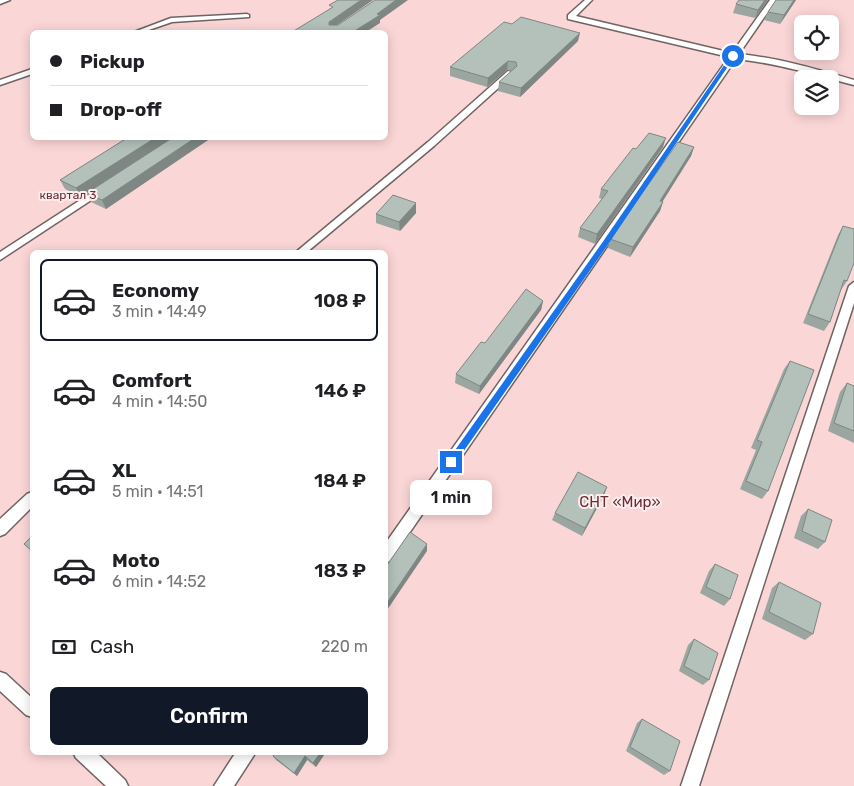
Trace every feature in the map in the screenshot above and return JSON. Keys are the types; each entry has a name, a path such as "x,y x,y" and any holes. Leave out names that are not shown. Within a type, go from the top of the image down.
{"lane":[{"path":"0,2 7,0"},
{"path":"589,0 571,17 733,56 764,59 854,83"},
{"path":"388,552 605,244 773,0"},
{"path":"144,30 171,20 247,16"},
{"path":"0,83 30,72"},
{"path":"303,250 431,144 511,73"},
{"path":"0,257 115,181"},
{"path":"690,786 854,286"},
{"path":"0,529 30,500"},
{"path":"0,680 30,706"},
{"path":"85,755 119,786"},
{"path":"223,786 245,755"}],"green space":[{"name":"СНТ «Мир»","path":"0,0 854,0 854,786 0,786"}],"building":[{"path":"338,0 361,0 329,22 329,25 338,25 375,0 396,0 377,14 380,15 356,30 295,30 333,7 329,5"},
{"path":"739,0 765,0 758,10 736,4"},
{"path":"776,0 794,0 784,15 768,12"},
{"path":"521,17 580,33 521,88 499,82 517,66 516,62 508,61 488,78 450,67 504,22 512,24"},
{"path":"649,133 666,138 597,234 580,228 608,191 601,189 633,148 636,149"},
{"path":"124,140 152,140 76,188 60,180"},
{"path":"169,140 192,140 102,200 87,193"},
{"path":"678,142 694,147 660,201 663,202 633,247 610,239"},
{"path":"393,195 416,203 399,222 376,214"},
{"path":"843,226 854,229 854,263 847,281 844,280 830,322 808,314"},
{"path":"526,289 543,301 480,386 456,374 481,342 485,343"},
{"path":"790,361 814,370 768,491 746,481 762,442 757,440"},
{"path":"847,383 854,386 854,431 834,423"},
{"path":"578,472 607,487 585,528 555,513"},
{"path":"808,509 832,520 825,542 802,531"},
{"path":"410,532 427,544 388,602 388,564"},
{"path":"30,538 30,549 24,544"},
{"path":"715,564 738,575 730,599 706,587"},
{"path":"779,582 821,603 813,634 769,612"},
{"path":"694,639 718,653 709,680 684,666"},
{"path":"642,719 680,741 670,771 630,747"},
{"path":"319,755 313,763 305,756 294,773 273,756"}],"route":[{"path":"451,462 605,244 733,56"}],"park label":[{"name":"квартал 3","path":"68,195"}]}
